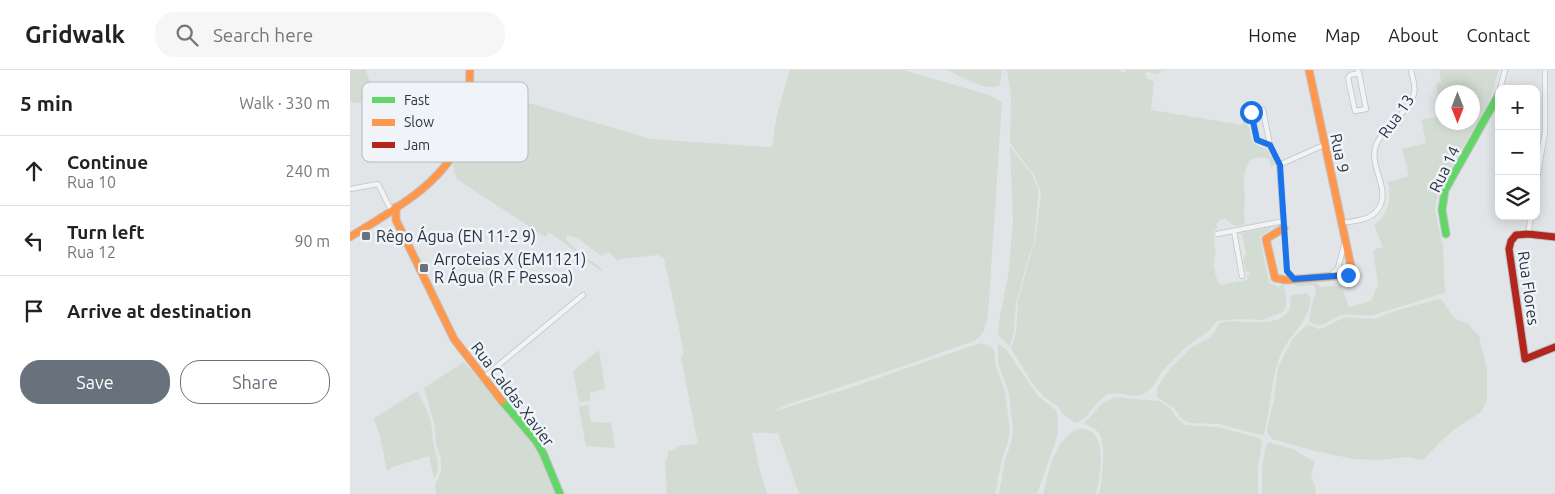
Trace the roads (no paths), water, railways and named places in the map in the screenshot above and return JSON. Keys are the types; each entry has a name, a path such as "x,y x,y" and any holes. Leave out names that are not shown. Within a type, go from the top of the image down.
{"street":[{"name":"Rua 9","path":"1309,70 1340,223 1352,270 1348,275 1330,277"},
{"name":"Rua 13","path":"1340,223 1371,216 1378,210 1382,201 1382,189 1375,150 1379,139 1412,100 1415,87 1411,70"},
{"path":"1501,85 1505,70"},
{"path":"1538,175 1545,132 1547,71"},
{"path":"1358,72 1366,110 1355,111 1348,78 1350,75 1358,72"},
{"name":"Rua 14","path":"1446,234 1442,210 1445,190 1495,103"},
{"path":"1270,145 1257,140 1251,112 1264,110 1270,145 1280,165 1287,271 1294,279"},
{"path":"1280,165 1324,145"},
{"path":"350,237 428,184 448,162"},
{"path":"350,189 378,184 396,220"},
{"path":"391,210 396,220"},
{"name":"Rua Caldas Xavier","path":"396,220 454,339 483,378 536,441 560,494"},
{"path":"1530,220 1528,234 1555,237"},
{"path":"1217,234 1284,225"},
{"path":"1284,225 1266,239 1275,278 1330,277"},
{"path":"1234,231 1242,276"},
{"name":"Rua Flores","path":"1528,234 1516,235 1511,241 1509,249 1525,359 1555,347"},
{"name":"Rua 9","path":"1330,277 1338,268 1345,242"},
{"path":"483,378 583,294"}],"place":[{"name":"Rêgo Água (EN 11-2 9)","path":"366,236"},
{"name":"Arroteias X (EM1121) R Água (R F Pessoa)","path":"424,268"}]}
